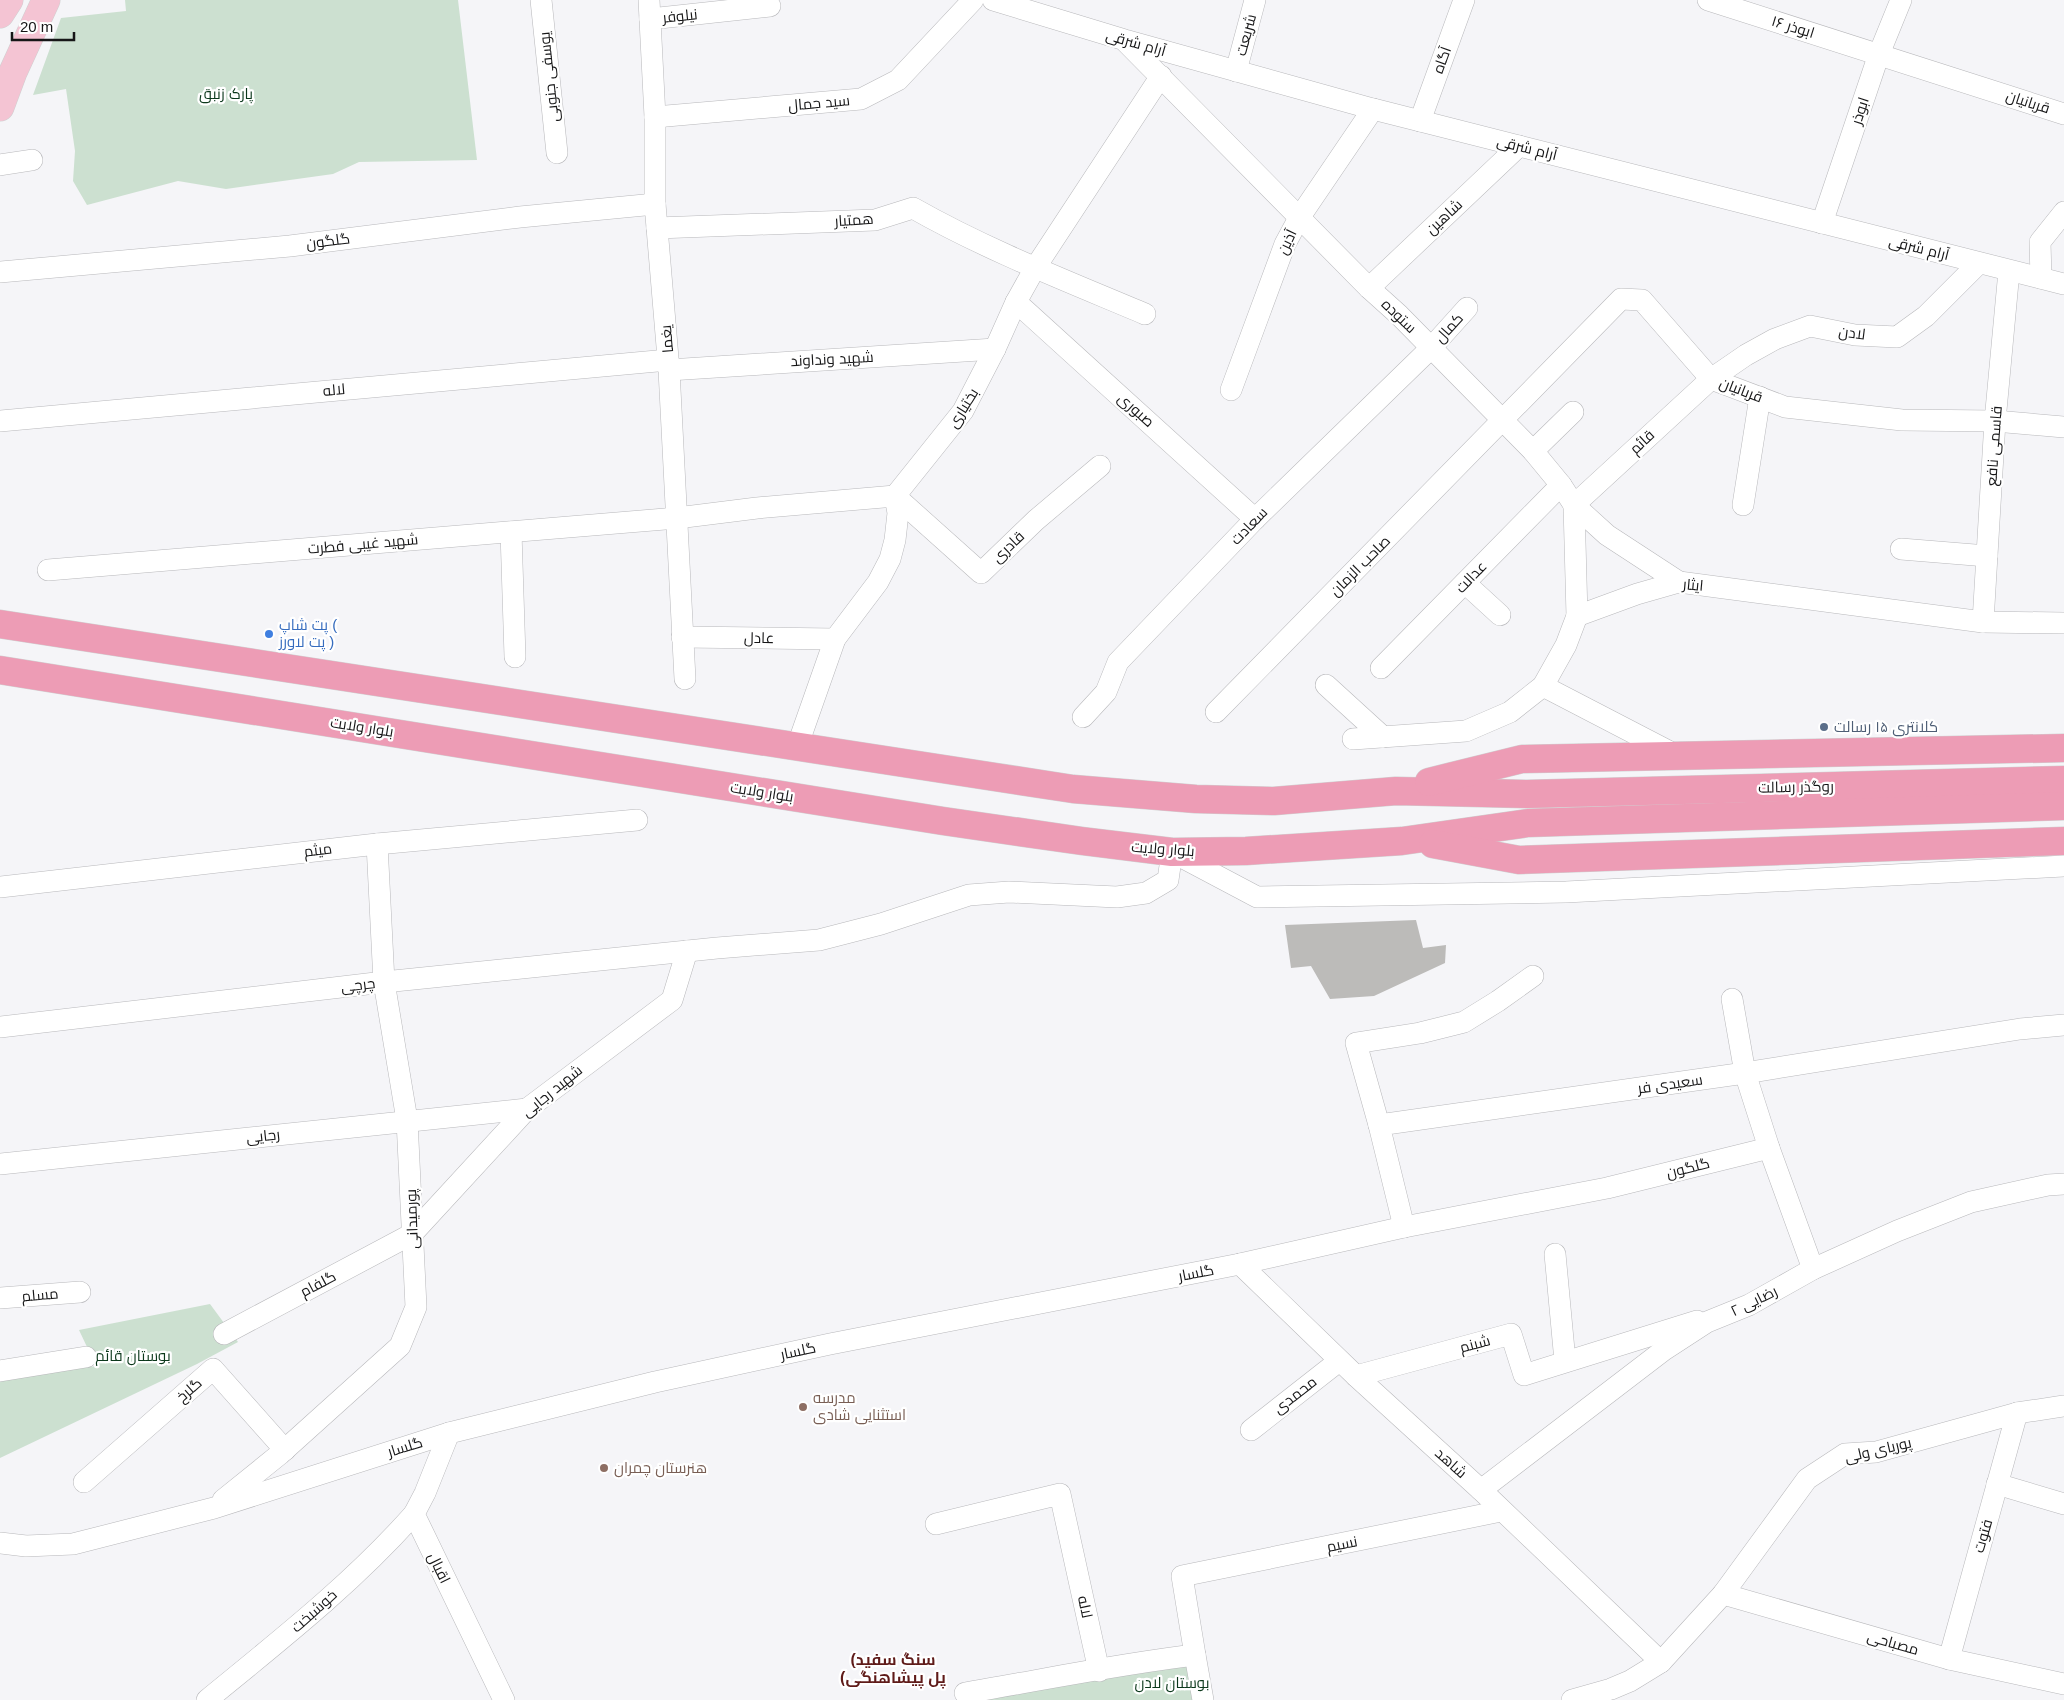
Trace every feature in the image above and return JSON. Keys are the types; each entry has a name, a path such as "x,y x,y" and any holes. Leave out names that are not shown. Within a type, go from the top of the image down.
{"highway":[{"path":"0,624 1073,789 1196,799 1274,801 1396,791 1522,759 2064,748"},
{"name":"بلوار ولایت","path":"0,670 943,821 1172,852 1246,852 1402,841 1528,823"},
{"name":"روگذر رسالت","path":"1396,791 1527,794 2064,780"},
{"name":"روگذر رسالت","path":"1528,823 2064,806"},
{"path":"1402,841 1438,844 1519,860 2064,841"}],"main road":[{"path":"0,14 9,0"},
{"path":"0,107 13,72 46,0"}],"street":[{"name":"یوسفی جنوبی","path":"541,0 557,154"},
{"name":"سید جمال","path":"655,118 861,99 898,80 974,0"},
{"name":"آرام شرقی","path":"992,0 1124,40 1373,109 2064,284"},
{"name":"شریعت","path":"1236,71 1255,0"},
{"name":"آگاه","path":"1420,121 1464,0"},
{"name":"ابوذر ۱۶","path":"1708,0 1879,54"},
{"name":"ابوذر","path":"1822,223 1879,54 1901,0"},
{"name":"نیلوفر","path":"649,9 770,6"},
{"name":"یغما","path":"649,9 655,118 655,204 669,365 685,679"},
{"name":"ستوده","path":"1124,40 1299,218 1369,288 1400,315 1534,451 1574,506 1607,535 1679,582"},
{"name":"قربانیان","path":"1879,54 2064,114"},
{"name":"بختیاری","path":"895,496 963,411 995,349 1016,302 1035,268 1161,76"},
{"name":"آذین","path":"1231,390 1285,244 1299,218 1373,109"},
{"name":"شاهین","path":"1369,288 1519,146"},
{"path":"0,165 32,160"},
{"name":"گلگون","path":"0,272 290,246 520,216 655,204"},
{"name":"همتیار","path":"657,228 875,220 913,208 950,229 1035,268"},
{"path":"2041,278 2040,242 2064,212"},
{"name":"لادن","path":"1711,379 1746,355 1768,343 1810,326 1856,335 1897,336 1926,316 1979,263"},
{"path":"1035,268 1145,314"},
{"name":"قاسمی نافع","path":"1984,622 1995,421 2008,270"},
{"name":"قربانیان","path":"1503,421 1620,300 1642,300 1711,379 1785,407 1902,420 1995,421 2064,427"},
{"name":"صبوری","path":"1016,302 1255,518"},
{"name":"کمال","path":"1431,348 1466,308"},
{"name":"سعادت","path":"1083,717 1106,692 1118,662 1255,518 1431,348"},
{"name":"شهید ونداوند","path":"669,365 995,349"},
{"name":"لاله","path":"0,421 669,365"},
{"name":"قائم","path":"1574,506 1711,379"},
{"path":"1743,505 1760,397"},
{"path":"1534,451 1573,412"},
{"name":"صاحب الزمان","path":"1216,712 1503,421"},
{"name":"قادری","path":"895,496 981,573 1036,520 1100,466"},
{"name":"عدالت","path":"1381,668 1561,486"},
{"path":"797,747 835,639 873,589 887,566 895,540 898,513 895,496"},
{"name":"شهید غیبی فطرت","path":"48,570 677,518 758,508 895,496"},
{"path":"1353,739 1466,731 1510,712 1543,686 1566,645 1577,616 1574,506"},
{"path":"510,532 515,657"},
{"path":"1901,549 1988,556"},
{"name":"ایثار","path":"1577,616 1637,594 1679,582 1984,622 2064,623"},
{"path":"1464,583 1500,615"},
{"name":"عادل","path":"682,637 835,639"},
{"path":"1326,685 1382,737"},
{"path":"1543,686 1677,756"},
{"name":"میثم","path":"0,887 377,844 637,820"},
{"name":"پورمیدانی","path":"214,1508 285,1450 400,1346 416,1307 407,1120 384,982 377,844"},
{"path":"1172,852 1256,897 1566,892 2064,866"},
{"name":"چرچی","path":"0,1027 384,982 717,948 819,940 881,924 969,895 1009,892 1117,896 1146,893 1168,880 1172,852"},
{"name":"شهید رجایی","path":"412,1234 527,1109 672,1000 687,951"},
{"path":"1404,1226 1356,1043 1420,1033 1464,1022 1533,976"},
{"path":"1732,999 1746,1073 1769,1148 1813,1269"},
{"name":"سعیدی فر","path":"1378,1125 1746,1073 2010,1031 2064,1025"},
{"name":"رجایی","path":"0,1164 407,1120 527,1109"},
{"name":"گلگون","path":"1607,1188 1769,1148"},
{"name":"رضایی ۲","path":"1481,1490 1664,1350 1707,1322 1749,1305 1813,1269 1897,1231 1971,1202 2064,1184"},
{"name":"گلسار","path":"0,1543 26,1546 73,1544 214,1508 449,1433 655,1382 830,1344 1240,1264 1404,1226 1607,1188"},
{"name":"گلفام","path":"224,1334 412,1234"},
{"path":"1555,1254 1565,1361"},
{"name":"شاهد","path":"1240,1264 1339,1360 1481,1490 1501,1512 1661,1662"},
{"name":"مسلم","path":"0,1298 80,1292"},
{"name":"شبنم","path":"1356,1376 1511,1334 1524,1375 1749,1305"},
{"path":"0,1371 86,1357"},
{"name":"محمدی","path":"1250,1430 1339,1360"},
{"name":"گلرخ","path":"84,1482 213,1370 285,1450"},
{"name":"پوریای ولی","path":"1572,1700 1604,1692 1630,1681 1661,1662 1723,1594 1807,1479 1845,1454 1876,1452 2018,1413 2064,1406"},
{"name":"فتوت","path":"1949,1659 2018,1413"},
{"path":"414,1514 425,1493 449,1433"},
{"path":"1998,1484 2064,1504"},
{"name":"لاله","path":"936,1524 1060,1494 1099,1671"},
{"name":"نسیم","path":"1195,1655 1182,1576 1501,1512"},
{"name":"اقبال","path":"414,1514 500,1698"},
{"name":"خوشبخت","path":"207,1700 306,1620 414,1514"},
{"name":"مصباحی","path":"1723,1594 1949,1659 2064,1684"},
{"path":"965,1693 1099,1671 1138,1662 1195,1655 1203,1700"}],"green space":[{"name":"پارک زنبق","path":"125,0 458,0 477,160 359,162 333,174 226,189 178,181 87,205 73,181 75,151 66,89 33,95 61,18 126,11"},
{"name":"بوستان قائم","path":"210,1304 238,1342 197,1364 0,1458 0,1380 96,1366 79,1330"},
{"name":"بوستان لادن","path":"1189,1663 1195,1700 973,1700"}],"building":[{"path":"1416,920 1423,948 1446,945 1445,963 1374,996 1330,999 1311,966 1291,968 1285,925"}],"place":[{"name":"پت شاپ ( پت لاورز )","path":"269,634"},
{"name":"کلانتری ۱۵ رسالت","path":"1824,727"},
{"name":"مدرسه استثنایی شادی","path":"803,1407"},
{"name":"هنرستان چمران","path":"604,1468"}],"district":[{"name":"(سنگ سفید (پل پیشاهنگی","path":"893,1668"}]}
